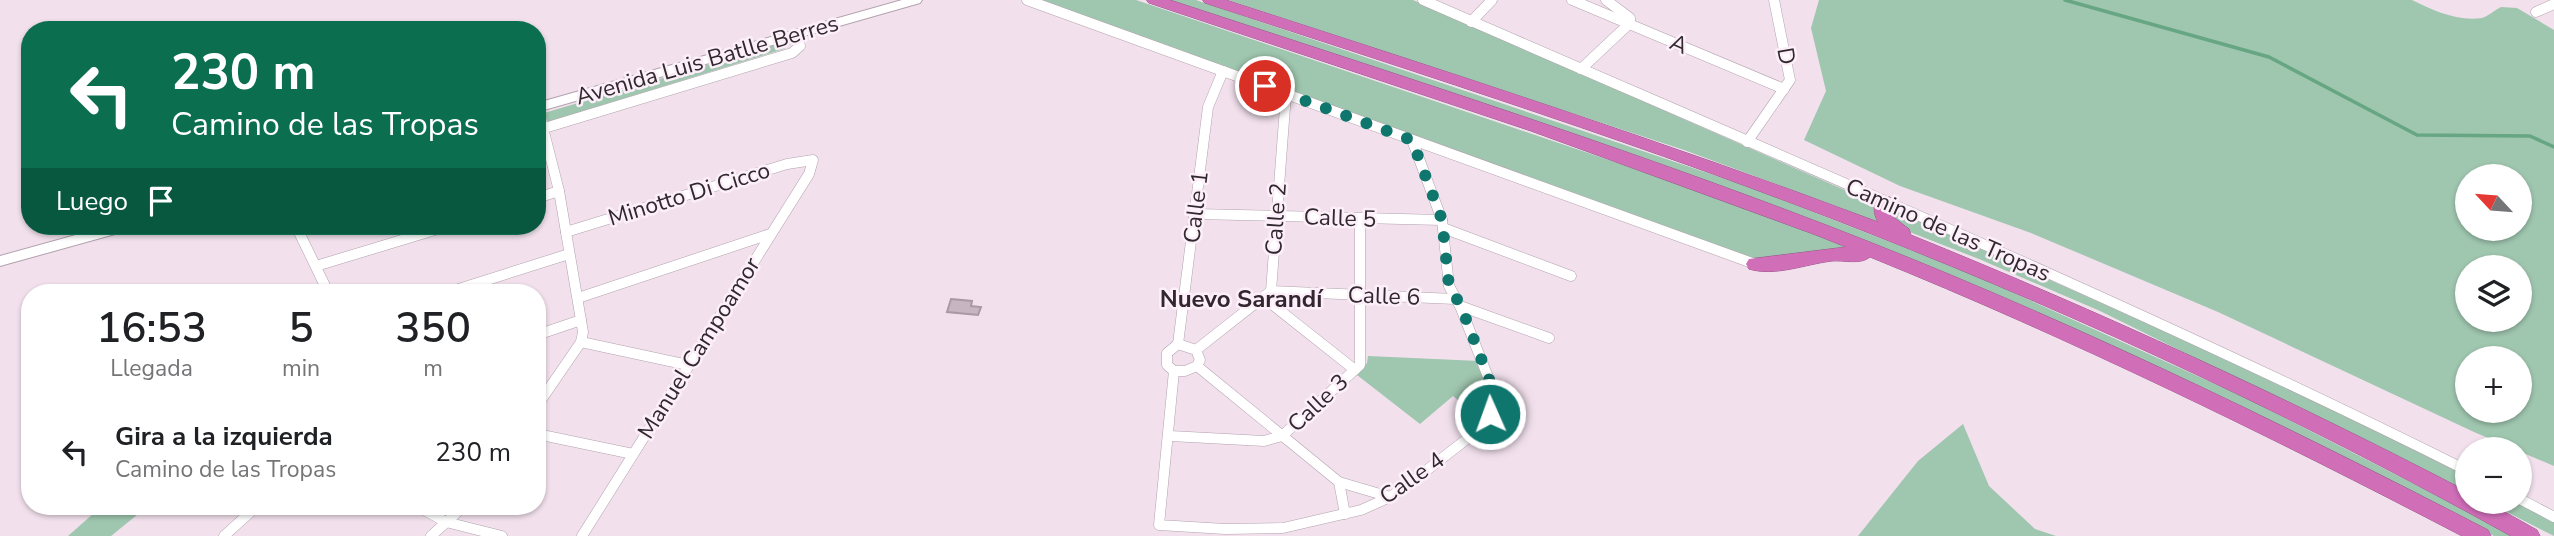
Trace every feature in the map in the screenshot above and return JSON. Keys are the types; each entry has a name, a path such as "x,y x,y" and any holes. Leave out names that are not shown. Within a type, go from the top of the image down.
{"highway":[{"path":"1154,0 1580,143 1735,198 1914,268 2176,382 2268,426 2481,536"},
{"path":"1210,0 1703,165 1943,256 2141,342 2329,431 2455,495"},
{"path":"1884,201 1880,210 1887,223 1943,256"},
{"path":"1755,264 1768,265 1842,252 1914,268"},
{"path":"2490,514 2530,536"}],"main road":[{"name":"Avenida Luis Batlle Berres","path":"546,105 916,0"},
{"path":"0,261 94,235"}],"street":[{"path":"1027,0 1755,264"},
{"name":"Camino de las Tropas","path":"1423,0 2264,370 2455,465"},
{"path":"1471,22 1492,0"},
{"name":"A","path":"1572,0 1784,89"},
{"path":"1581,69 1630,23 1630,18 1606,0"},
{"name":"D","path":"1747,142 1790,80 1774,0"},
{"path":"2536,12 2554,4"},
{"path":"546,127 792,52 800,46 797,34"},
{"name":"Calle 1","path":"1178,344 1208,107 1223,71"},
{"path":"656,74 661,92"},
{"name":"Calle 2","path":"1268,295 1286,94"},
{"name":"Calle 4","path":"1170,436 1159,525 1225,529 1283,528 1345,514 1390,496 1486,424 1490,414 1492,387 1449,286 1443,224 1412,140"},
{"path":"546,149 559,191 582,320 581,342 546,393"},
{"name":"Minotto Di Cicco","path":"566,232 775,168 813,160"},
{"name":"Manuel Campoamor","path":"582,536 809,174 813,160"},
{"path":"546,195 559,191"},
{"name":"Calle 5","path":"1196,214 1443,224 1571,276"},
{"name":"Calle 3","path":"1170,436 1264,441 1282,436 1355,370 1362,360 1358,295 1360,219"},
{"path":"578,298 772,233"},
{"path":"300,235 324,284"},
{"path":"316,266 418,235"},
{"path":"474,284 569,254"},
{"path":"1196,350 1268,295 1355,370"},
{"name":"Calle 6","path":"1268,295 1358,295 1458,303 1549,338"},
{"path":"546,332 582,320"},
{"path":"581,342 688,365"},
{"path":"1178,344 1196,350 1200,360 1197,366 1185,371 1174,371 1167,365 1167,353 1178,344"},
{"path":"1197,366 1339,482 1390,496"},
{"path":"1170,436 1174,371"},
{"path":"546,436 633,454"},
{"path":"1339,482 1345,514"},
{"path":"2532,505 2554,517"},
{"path":"224,536 247,515"},
{"path":"433,515 446,522 502,536"},
{"path":"431,536 454,515"}],"green space":[{"path":"1038,0 1136,0 1724,199 1852,247 1788,256 1749,258"},
{"path":"1165,0 1196,0 1752,188 1972,274 2244,397 2455,505 2455,514 2473,514 2516,536 2494,536 2379,477 2017,305"},
{"path":"1228,0 1413,0 1872,202 1884,228 1844,209 1684,150"},
{"path":"1819,0 2412,0 2446,14 2473,19 2484,17 2501,7 2517,8 2554,30 2554,466 2532,457 2532,437 2486,437 2474,432 2218,312 2031,233 1900,186 1804,140 1826,91 1811,28"},
{"path":"792,40 784,49 548,122 546,112"},
{"path":"1893,213 1900,213 2283,384 2455,470 2455,486 2100,311 1907,231 1892,216"},
{"path":"1368,356 1479,361 1487,390 1484,412 1480,418 1453,396 1420,424 1357,375 1367,363"},
{"path":"1963,424 1989,486 2035,529 2056,536 1858,536 1918,461"},
{"path":"2532,510 2554,522 2554,536 2511,514 2532,514"},
{"path":"92,515 137,515 111,536 68,536"}],"building":[{"path":"951,299 972,301 971,306 981,307 978,315 947,312"}],"waterway":[{"path":"2065,0 2269,57 2417,135 2530,136 2554,147"}],"district":[{"name":"Nuevo Sarandí","path":"1241,299"}],"route":[{"path":"1265,86 1412,140 1442,220 1449,286 1461,306 1492,387 1493,402 1490,414"}]}
